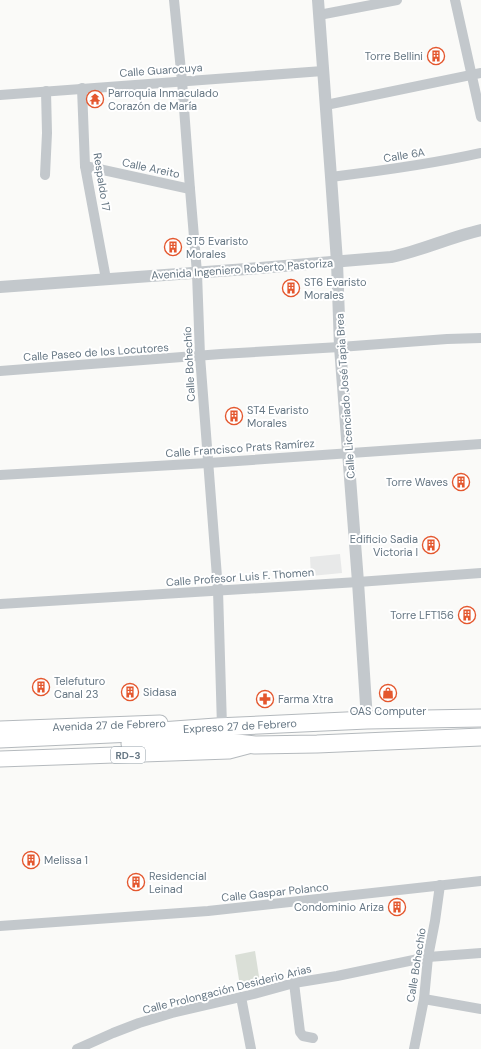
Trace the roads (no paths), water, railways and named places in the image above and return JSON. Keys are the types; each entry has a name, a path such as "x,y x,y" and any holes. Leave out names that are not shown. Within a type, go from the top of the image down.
{"highway":[{"name":"Expreso 27 de Febrero","path":"0,739 367,720 481,718"},
{"name":"Expreso 27 de Febrero","path":"0,749 228,742 255,745 317,744 481,737"}],"main road":[{"name":"Avenida 27 de Febrero","path":"0,730 203,721 219,727"},
{"name":"RD-3","path":"0,759 229,751 255,745"}],"street":[{"name":"Calle Bohechío","path":"174,0 197,273 200,356 218,590 219,727"},
{"name":"Calle Licenciado José Tapia Brea","path":"318,0 331,176 340,347 349,453 367,720"},
{"path":"320,15 397,0"},
{"path":"455,0 476,74 481,117"},
{"name":"Calle Guarocuya","path":"0,95 323,71"},
{"path":"326,105 476,74"},
{"name":"Respaldo 17","path":"82,88 85,166 106,279"},
{"path":"45,175 47,133 46,91"},
{"name":"Calle 6A","path":"331,176 366,173 451,160 481,153"},
{"name":"Calle Areito","path":"85,166 190,188"},
{"name":"Avenida Ingeniero Roberto Pastoriza","path":"0,287 391,258 481,230"},
{"name":"Calle Paseo de los Locutores","path":"0,371 447,339 481,338"},
{"name":"Calle Francisco Prats Ramírez","path":"0,475 208,463 481,444"},
{"name":"Calle Profesor Luis F. Thomen","path":"0,604 481,573"},
{"name":"Calle Gaspar Polanco","path":"0,926 208,911 481,881"},
{"name":"Calle Bohechío","path":"414,1049 424,999 428,957 440,885"},
{"name":"Calle Prolongación Desiderio Arias","path":"77,1049 139,1023 172,1013 294,983 337,976 428,957 481,953"},
{"path":"294,983 300,1032 303,1036 313,1038"},
{"path":"241,997 251,1049"},
{"path":"424,999 481,1009"}],"place":[{"name":"Torre Bellini","path":"436,56"},
{"name":"Parroquia Inmaculado Corazón de María","path":"95,99"},
{"name":"ST5 Evaristo Morales","path":"173,247"},
{"name":"ST6 Evaristo Morales","path":"291,288"},
{"name":"ST4 Evaristo Morales","path":"234,416"},
{"name":"Torre Waves","path":"461,482"},
{"name":"Edificio Sadia Victoria I","path":"431,545"},
{"name":"Torre LFT156","path":"467,615"},
{"name":"Telefuturo Canal 23","path":"41,687"},
{"name":"Sidasa","path":"130,692"},
{"name":"OAS Computer","path":"388,693"},
{"name":"Farma Xtra","path":"265,699"},
{"name":"Melissa 1","path":"31,860"},
{"name":"Residencial Leinad","path":"136,882"},
{"name":"Condominio Ariza","path":"397,907"}]}
